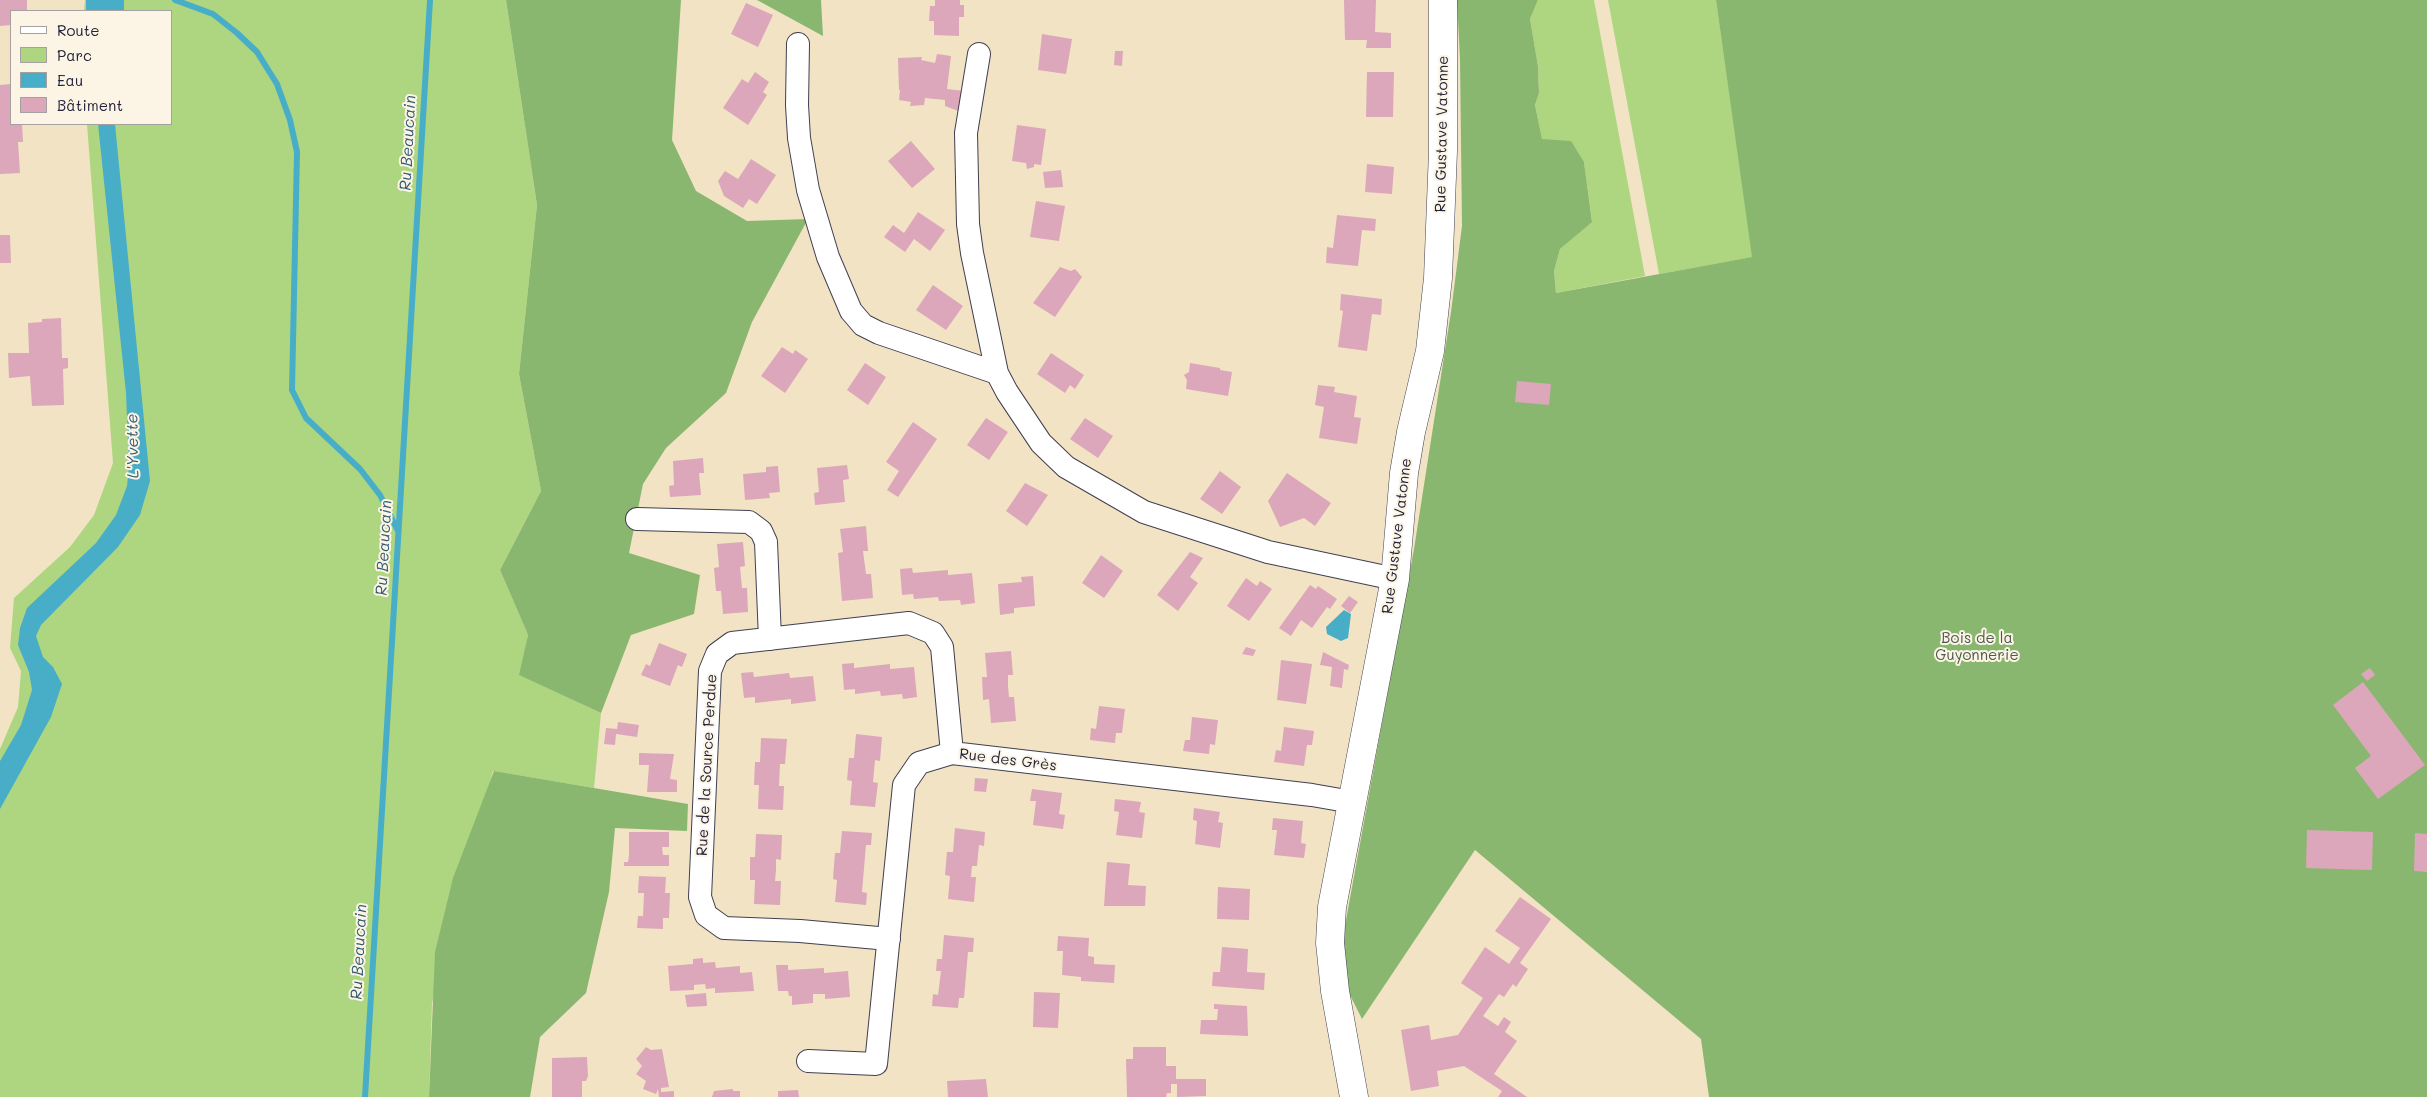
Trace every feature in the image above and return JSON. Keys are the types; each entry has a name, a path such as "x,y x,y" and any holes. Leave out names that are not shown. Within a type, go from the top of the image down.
{"street":[{"name":"Rue Gustave Vatonne","path":"1354,1097 1335,991 1330,943 1332,907 1394,579 1404,473 1411,432 1430,351 1438,278 1443,152 1443,0"},
{"path":"798,44 798,130 808,190 828,257 851,311 863,325 879,333 997,373"},
{"path":"979,54 966,133 968,224 972,253 997,373 1036,436 1052,455 1066,466 1123,502 1177,523 1268,552 1394,579"},
{"path":"637,520 749,522 762,531 766,551 770,639"},
{"name":"Rue de la Source Perdue","path":"889,939 800,931 724,928 706,915 700,897 710,671 717,654 732,643 909,623 933,633 942,647 952,753"},
{"name":"Rue des Grès","path":"808,1061 876,1064 904,785 919,763 952,753 1352,802"}],"green space":[{"path":"85,0 506,0 537,205 519,374 541,491 500,570 528,635 520,675 601,713 594,788 493,771 432,1003 429,1097 0,1097 0,749 18,707 21,671 10,648 14,598 70,547 94,515 113,463 87,125 172,125 172,10 84,10"},
{"path":"506,0 681,0 672,140 696,191 747,221 808,219 752,322 726,393 666,448 643,484 629,553 700,575 694,614 631,635 601,713 519,675 528,635 500,570 541,491 519,374 537,205"},
{"path":"757,0 821,0 823,36"},
{"name":"Bois de la Guyonnerie","path":"1457,0 1538,0 1530,19 1538,66 1539,93 1535,105 1542,139 1571,141 1584,162 1592,222 1560,249 1554,271 1556,293 1752,257 1716,0 2427,0 2427,1097 1709,1097 1701,1039 1475,850 1362,1019 1337,969 1414,549 1451,312 1462,226 1460,59"},
{"path":"1538,0 1594,0 1645,276 1556,293 1554,271 1560,249 1592,221 1584,162 1542,140 1535,105 1539,93 1538,66 1530,19"},
{"path":"1608,0 1716,0 1753,257 1659,274"},
{"path":"494,771 688,804 687,831 615,828 609,892 586,993 540,1037 530,1097 429,1097 435,952 453,878"}],"water":[{"path":"98,125 115,125 150,481 140,515 118,547 41,625 36,636 43,657 53,667 62,684 51,717 0,809 0,761 21,725 32,690 29,672 18,645 20,628 27,608 96,543 116,515 127,486 129,467 126,393"},
{"path":"1344,610 1351,614 1348,638 1341,641 1327,634 1326,627"}],"building":[{"path":"0,0 27,0 27,10 10,10 10,25 0,26"},
{"path":"935,0 960,0 960,5 964,5 964,17 959,17 959,36 934,35 934,21 929,21 930,6 935,6"},
{"path":"1344,0 1376,0 1375,32 1391,33 1391,48 1366,48 1367,40 1345,40"},
{"path":"746,3 773,15 758,47 731,34"},
{"path":"1042,34 1072,39 1066,74 1038,70"},
{"path":"1115,51 1123,51 1122,66 1114,65"},
{"path":"937,54 951,56 947,89 964,91 961,112 945,106 945,100 925,98 924,105 910,106 911,102 899,100 898,58 922,57 921,60 935,63"},
{"path":"755,72 769,82 763,92 767,95 748,125 723,108 742,79 748,83"},
{"path":"1367,72 1394,72 1393,117 1366,117"},
{"path":"10,84 10,125 22,125 23,142 18,142 20,173 0,174 0,85"},
{"path":"1017,125 1046,129 1041,165 1034,164 1034,167 1027,169 1026,163 1012,161"},
{"path":"911,141 935,169 912,188 888,161"},
{"path":"751,159 776,175 757,204 749,199 743,208 724,196 718,181 725,171 738,179"},
{"path":"1367,164 1394,167 1392,194 1365,192"},
{"path":"1061,170 1063,187 1045,188 1043,172"},
{"path":"1036,201 1065,206 1059,241 1030,237"},
{"path":"918,212 945,230 930,251 914,239 905,252 884,237 893,225 904,233"},
{"path":"1337,215 1376,219 1375,231 1362,230 1358,266 1326,263 1327,247 1333,248"},
{"path":"0,235 10,235 11,263 0,263"},
{"path":"1060,267 1071,271 1075,269 1082,277 1055,317 1033,303"},
{"path":"933,285 963,306 946,330 916,310"},
{"path":"1341,294 1382,299 1381,315 1372,314 1367,351 1338,347 1343,311 1340,310"},
{"path":"61,318 62,358 68,358 68,368 63,369 64,405 32,406 30,376 9,378 8,353 29,353 28,323 42,322 42,319"},
{"path":"782,347 793,354 795,350 808,359 785,393 761,376"},
{"path":"1051,353 1084,375 1075,389 1070,385 1065,393 1037,374"},
{"path":"865,363 886,377 868,405 847,390"},
{"path":"1190,363 1232,372 1228,396 1186,389 1187,380 1184,375 1189,372"},
{"path":"1517,381 1551,384 1549,405 1515,402"},
{"path":"1318,385 1335,387 1334,392 1357,396 1354,417 1361,418 1357,444 1319,438 1324,407 1315,405"},
{"path":"986,418 1008,432 989,460 967,445"},
{"path":"1085,418 1113,436 1098,458 1070,439"},
{"path":"913,422 937,439 898,497 887,490 899,471 886,462"},
{"path":"703,458 704,473 699,473 701,495 670,497 669,486 674,485 673,461"},
{"path":"847,465 849,479 843,480 845,502 815,505 814,493 819,492 817,468"},
{"path":"778,466 780,492 769,493 770,498 745,500 743,474 766,472 766,467"},
{"path":"1220,471 1241,487 1222,514 1200,499"},
{"path":"1287,473 1331,503 1315,526 1304,518 1280,527 1268,501"},
{"path":"1025,483 1048,495 1027,526 1006,511"},
{"path":"866,526 868,551 863,551 866,574 871,574 873,598 842,601 838,553 843,552 840,529"},
{"path":"743,542 745,566 740,567 742,588 747,588 748,612 723,614 721,591 716,591 714,568 719,567 717,544"},
{"path":"1190,552 1203,558 1190,577 1198,583 1178,611 1157,595"},
{"path":"1101,555 1123,571 1104,598 1082,583"},
{"path":"912,568 913,573 948,570 948,575 972,573 975,603 961,605 960,600 939,601 938,597 914,599 913,594 902,595 900,569"},
{"path":"1033,576 1035,606 1014,608 1014,613 1000,615 998,584 1022,582 1021,577"},
{"path":"1246,578 1257,586 1260,581 1272,589 1249,621 1227,606"},
{"path":"1310,585 1316,589 1318,586 1337,599 1330,609 1327,607 1312,628 1301,620 1291,636 1279,628"},
{"path":"1349,596 1358,602 1350,613 1341,606"},
{"path":"659,643 687,654 682,667 678,665 670,686 641,675 646,664 650,666"},
{"path":"1246,647 1256,650 1253,656 1242,654"},
{"path":"1011,651 1013,675 1008,675 1008,686 1009,697 1014,697 1016,721 991,723 989,699 983,700 982,677 987,677 985,653"},
{"path":"1323,652 1349,665 1348,670 1344,669 1342,688 1330,686 1332,667 1320,665"},
{"path":"1281,660 1312,664 1306,704 1277,700"},
{"path":"854,663 854,668 890,664 890,669 914,667 917,697 903,699 902,694 881,696 880,691 855,694 855,689 844,690 842,664"},
{"path":"2370,668 2375,675 2367,681 2361,674"},
{"path":"753,672 754,677 789,673 790,678 813,676 816,701 791,704 791,699 755,703 755,697 744,698 741,673"},
{"path":"2363,682 2425,765 2378,799 2355,768 2371,756 2333,705"},
{"path":"1099,706 1125,709 1122,733 1116,733 1115,743 1090,740 1091,728 1096,729"},
{"path":"1192,717 1218,720 1215,745 1210,744 1209,754 1183,751 1185,740 1190,740"},
{"path":"618,722 639,725 637,737 616,734 615,745 604,744 606,728 617,729"},
{"path":"1284,727 1314,731 1312,745 1307,745 1304,766 1274,762 1276,750 1281,751"},
{"path":"856,734 882,737 880,761 875,760 873,782 878,783 875,807 850,805 852,781 847,780 849,758 854,758"},
{"path":"761,738 787,739 785,764 780,764 779,786 784,786 783,810 758,809 759,785 754,785 755,762 760,762"},
{"path":"639,753 674,754 670,779 677,780 677,792 647,792 649,765 639,765"},
{"path":"975,778 988,779 986,792 974,791"},
{"path":"1032,789 1062,793 1059,814 1065,815 1063,829 1033,825 1036,801 1030,801"},
{"path":"1115,799 1141,802 1139,812 1145,813 1142,838 1116,835 1119,812 1114,811"},
{"path":"1194,808 1220,812 1218,822 1223,823 1220,848 1195,844 1197,821 1193,820"},
{"path":"1273,818 1303,821 1301,843 1306,844 1304,858 1274,855 1277,830 1272,830"},
{"path":"955,828 985,832 984,846 979,845 977,866 972,866 971,877 976,877 974,902 948,899 950,876 945,875 947,852 953,852"},
{"path":"2307,830 2373,832 2372,870 2306,868"},
{"path":"842,831 872,833 871,845 866,845 862,892 867,893 866,905 835,902 837,880 833,879 835,853 840,853"},
{"path":"629,832 669,832 669,847 662,847 663,855 669,855 669,866 624,866 624,862 628,862"},
{"path":"2415,833 2427,834 2427,872 2414,871"},
{"path":"756,834 782,835 781,860 776,859 775,881 781,881 780,905 754,904 755,880 750,880 750,857 755,857"},
{"path":"1107,862 1130,864 1128,885 1146,886 1145,906 1104,906"},
{"path":"639,876 666,877 665,893 670,893 669,918 663,918 663,929 637,928 638,916 643,916 644,893 638,893"},
{"path":"1218,887 1250,889 1249,920 1217,919"},
{"path":"1520,897 1551,919 1520,963 1528,969 1516,987 1513,984 1504,997 1499,994 1483,1016 1498,1026 1504,1017 1511,1022 1505,1032 1517,1041 1494,1074 1527,1097 1498,1097 1502,1091 1464,1066 1437,1071 1439,1086 1411,1091 1401,1030 1429,1025 1431,1040 1458,1035 1483,998 1461,983 1485,947 1509,964 1520,948 1495,931"},
{"path":"944,935 974,938 973,952 968,952 964,998 959,998 958,1008 932,1006 933,994 938,995 941,971 936,971 937,959 942,959"},
{"path":"1058,936 1089,938 1088,956 1094,957 1094,964 1115,965 1114,983 1081,981 1081,977 1062,975 1063,951 1057,951"},
{"path":"1222,947 1248,949 1247,972 1265,973 1264,990 1212,986 1213,972 1220,972"},
{"path":"703,958 703,963 715,962 716,968 740,966 740,973 752,972 754,991 715,993 715,988 706,989 705,984 694,985 694,990 670,991 668,966 693,964 693,959"},
{"path":"776,965 788,965 788,970 824,968 824,973 848,971 850,997 825,999 825,994 813,994 813,1003 792,1005 792,996 789,996 788,991 778,991"},
{"path":"1034,992 1060,993 1058,1028 1033,1027"},
{"path":"706,993 707,1006 687,1007 685,995"},
{"path":"1214,1004 1247,1006 1248,1036 1200,1034 1201,1020 1217,1020 1218,1009 1214,1009"},
{"path":"646,1047 651,1050 662,1049 669,1087 661,1088 661,1092 674,1091 674,1097 659,1097 658,1089 656,1094 643,1089 646,1081 636,1074 642,1066 636,1059"},
{"path":"1133,1047 1166,1047 1166,1066 1176,1066 1176,1079 1206,1079 1206,1096 1177,1097 1177,1084 1171,1084 1171,1093 1167,1093 1166,1097 1127,1097 1126,1059 1133,1059"},
{"path":"587,1057 588,1076 586,1081 582,1081 582,1097 552,1097 552,1058"},
{"path":"986,1079 988,1097 948,1097 947,1081"},
{"path":"733,1089 733,1091 740,1091 740,1097 712,1097 714,1091"},
{"path":"798,1090 799,1097 778,1097 778,1091"}],"waterway":[{"name":"L'Yvette","path":"105,0 105,10"},
{"path":"175,0 213,14 237,33 257,52 277,84 290,120 297,152 292,390 306,418 360,469 380,495 398,531"},
{"name":"Ru Beaucain","path":"365,1097 430,0"}]}
